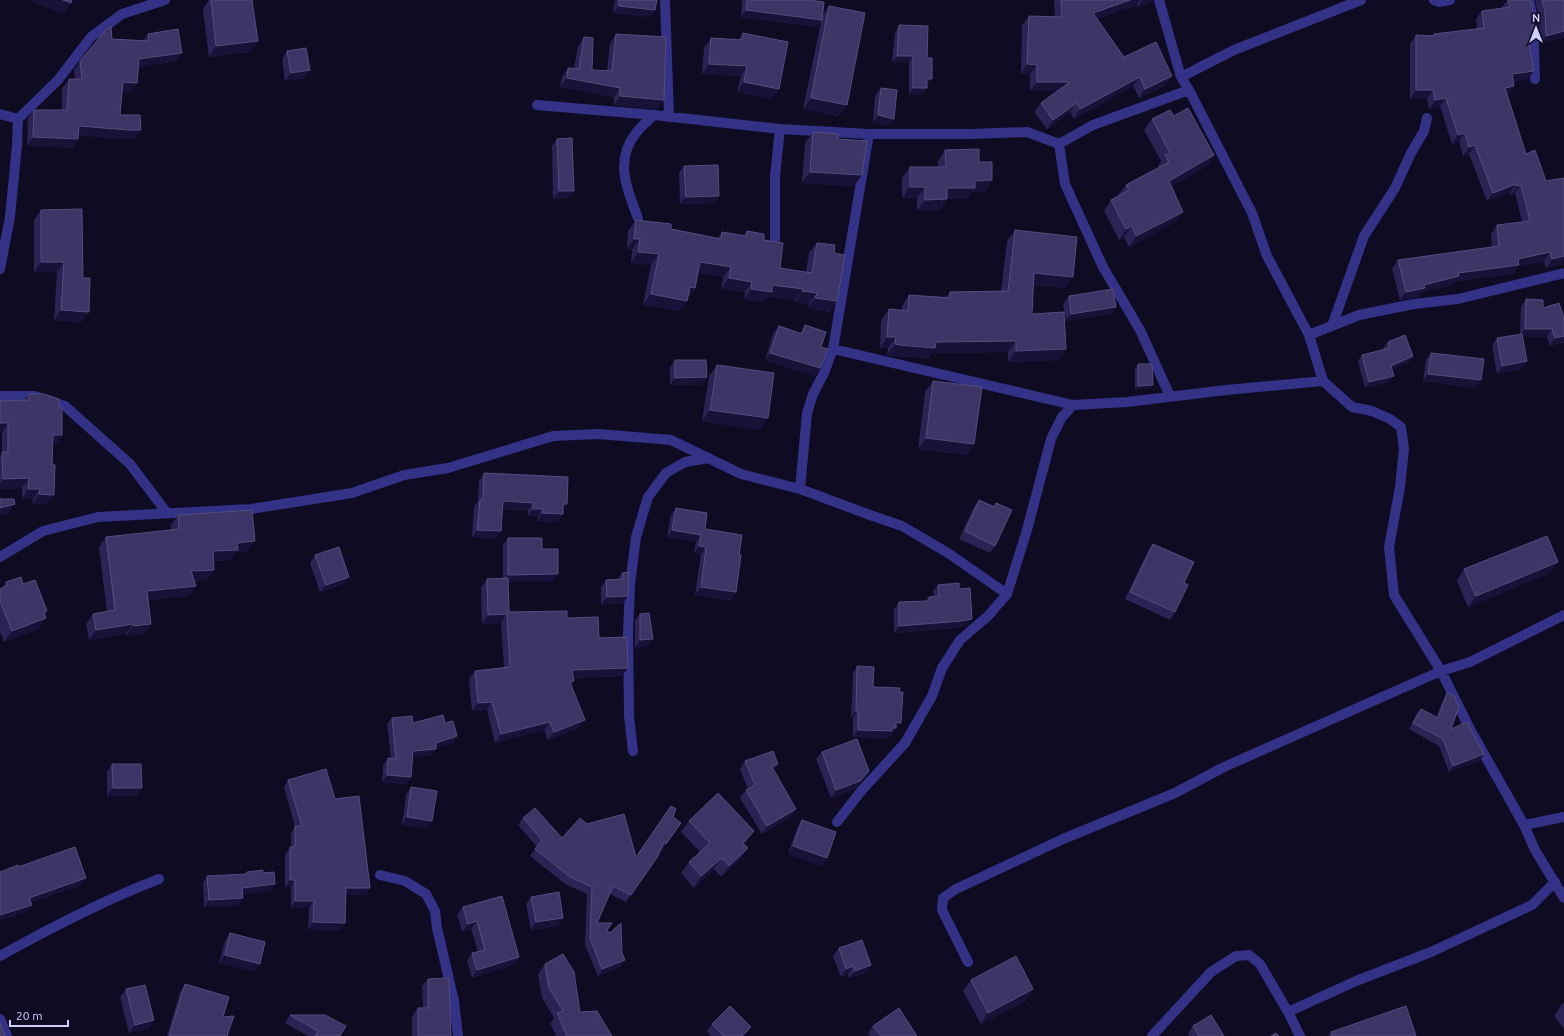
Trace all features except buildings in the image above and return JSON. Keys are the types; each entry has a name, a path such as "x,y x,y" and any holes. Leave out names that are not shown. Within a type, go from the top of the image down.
{"street":[{"path":"0,269 10,217 18,145 18,119 58,80 91,36 122,14 165,0"},
{"path":"665,0 669,117"},
{"path":"1159,0 1181,77 1252,213 1267,256 1309,335 1323,381 1352,407 1372,411 1390,419 1401,427 1404,449 1400,487 1389,547 1394,595 1441,671 1471,731 1564,898"},
{"path":"1181,77 1234,50 1361,0"},
{"path":"1434,0 1439,2 1450,0"},
{"path":"1529,0 1533,20 1535,79"},
{"path":"537,105 654,115 780,129 869,134 970,134 1027,132 1059,144 1093,125 1189,90"},
{"path":"0,114 18,119"},
{"path":"638,218 626,186 623,165 626,150 636,133 654,115"},
{"path":"1332,326 1364,236 1395,188 1424,131 1427,118"},
{"path":"775,240 775,176 780,129"},
{"path":"800,489 807,413 813,394 833,349 869,134"},
{"path":"1059,144 1065,184 1103,267 1140,330 1170,396"},
{"path":"1309,335 1359,315 1414,304 1458,299 1564,273"},
{"path":"833,349 1073,405 1127,402 1170,396 1323,381"},
{"path":"0,396 34,396 65,406 130,464 167,513"},
{"path":"837,822 862,790 905,743 932,696 942,668 960,640 988,616 1006,594 1027,530 1051,439 1062,417 1073,405"},
{"path":"0,557 43,531 98,517 251,509 352,493 404,475 448,468 553,436 598,434 671,440 741,474 800,489 870,516 902,526 948,553 1006,594"},
{"path":"633,751 629,716 628,633 630,585 636,537 648,497 666,473 685,462 708,458"},
{"path":"968,962 942,910 943,898 956,889 1063,839 1175,793 1224,767 1441,671 1470,662 1564,615"},
{"path":"1524,825 1564,817"},
{"path":"380,875 405,881 426,894 435,911 437,928 454,1000 458,1036"},
{"path":"0,956 64,921 130,890 160,879"},
{"path":"1288,1012 1356,981 1431,952 1532,905 1555,882"},
{"path":"1152,1036 1211,972 1236,956 1249,955 1260,964 1300,1036"},
{"path":"0,1019 6,1036"}]}
